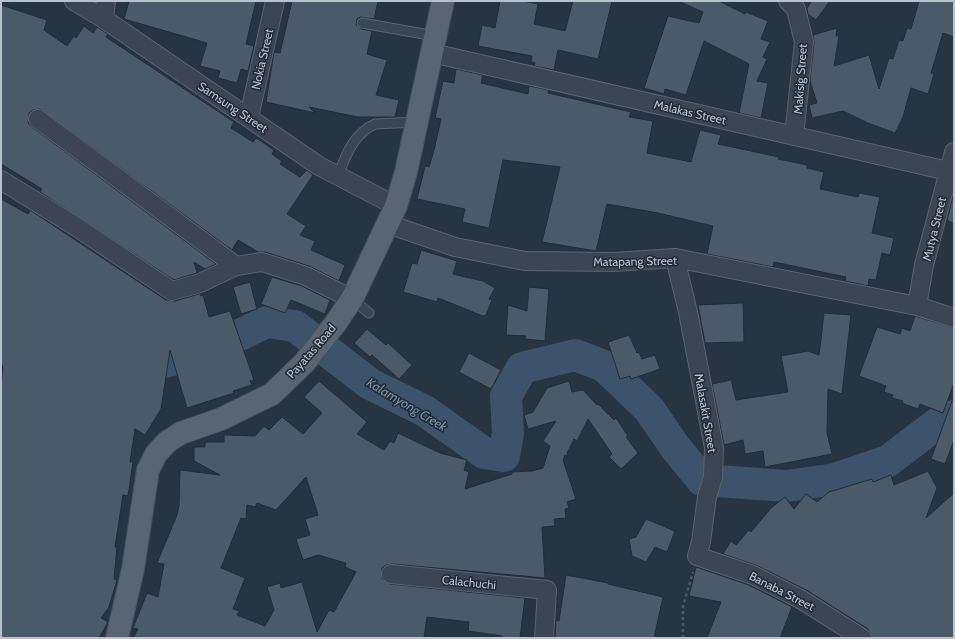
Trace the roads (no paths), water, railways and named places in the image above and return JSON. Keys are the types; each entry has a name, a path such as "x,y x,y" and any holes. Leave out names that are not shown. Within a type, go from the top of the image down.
{"main road":[{"name":"Payatas Road","path":"117,638 133,569 148,470 156,454 167,442 181,433 221,419 272,394 305,362 335,324 352,299 392,215 406,172 443,1"}],"street":[{"name":"Samsung Street","path":"74,1 104,19 319,166 338,176 392,215"},
{"path":"104,19 106,1"},
{"name":"Nokia Street","path":"248,118 275,1"},
{"name":"Makisig Street","path":"788,1 796,9 804,42 794,136"},
{"name":"Malakas Street","path":"433,44 794,136 948,171"},
{"path":"38,119 236,266"},
{"name":"Mutya Street","path":"917,306 924,265 954,152"},
{"path":"1,180 75,226 172,291 200,283 236,266 262,262 306,276 352,299"},
{"name":"Matapang Street","path":"392,215 455,247 525,261 613,262 675,258 917,306 954,318"},
{"name":"Malasakit Street","path":"675,258 688,312 714,448 713,477 707,496 701,542 697,556"},
{"name":"Banaba Street","path":"697,556 753,575 802,600 862,638"},
{"name":"Calachuchi","path":"391,574 547,590 544,638"}],"lane":[{"path":"362,23 433,44"},
{"path":"338,176 348,149 356,137 370,126 375,124 416,122"},
{"path":"352,299 369,313"}],"waterway":[{"name":"Kalamyong Creek","path":"126,359 164,362 210,349 267,322 295,326 370,384 425,411 484,453 504,456 508,434 506,396 522,368 575,355 604,366 649,409 675,447 702,480 787,486 835,479 888,461 938,423 954,416"}]}
